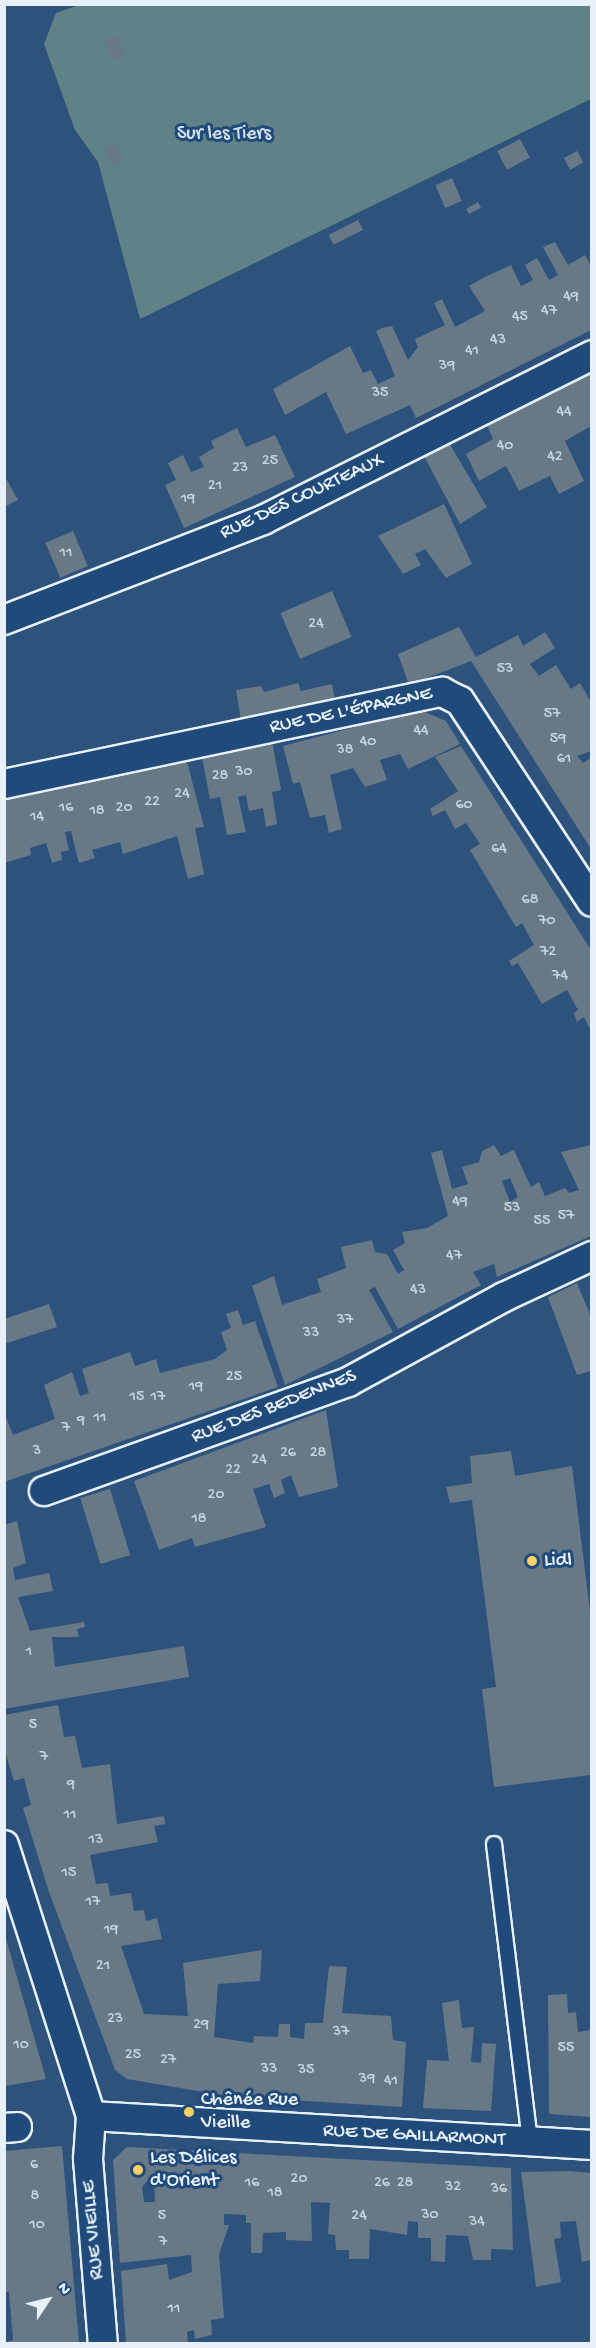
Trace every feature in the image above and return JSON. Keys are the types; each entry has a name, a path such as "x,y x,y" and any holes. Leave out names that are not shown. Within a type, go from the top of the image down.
{"street":[{"name":"RUE DES COURTEAUX","path":"4,621 263,520 591,355"},
{"name":"RUE DE L'ÉPARGNE","path":"4,783 442,692 460,701 591,902"},
{"name":"RUE DES BEDENNES","path":"44,1491 348,1382 504,1297 591,1256"},
{"path":"4,1845 91,2116"},
{"name":"RUE DE GAILLARMONT","path":"91,2116 591,2145"},
{"name":"RUE VIEILLE","path":"91,2116 88,2159 103,2343"}],"lane":[{"path":"494,1844 530,2142"}],"green space":[{"name":"Sur les Tiers","path":"79,5 591,5 591,99 140,319 98,162 75,130 44,44 56,13"}],"building":[{"path":"116,35 126,55 114,61 104,41"},
{"path":"520,139 530,158 507,170 497,151"},
{"path":"116,144 124,160 113,166 104,150"},
{"path":"577,151 583,162 570,170 564,158"},
{"path":"452,178 462,201 445,208 435,185"},
{"path":"478,202 481,208 469,214 466,209"},
{"path":"358,220 363,230 334,245 329,235"},
{"path":"555,242 568,265 585,255 591,266 591,330 416,418 410,405 346,434 326,392 285,415 273,389 350,346 363,373 371,370 378,384 395,376 376,331 392,326 408,360 418,347 415,339 445,325 434,303 442,299 455,327 485,311 469,286 485,277 511,265 521,286 533,280 525,265 537,258 549,280 558,275 543,247"},
{"path":"591,373 591,426 565,441 584,481 559,494 550,476 519,491 506,466 479,481 466,454 493,439 487,425"},
{"path":"237,428 246,447 275,435 295,477 184,528 165,485 176,480 168,463 183,455 191,472 204,467 199,457 214,448 211,441"},
{"path":"449,443 487,507 460,524 424,456"},
{"path":"4,475 18,500 4,507"},
{"path":"444,504 472,564 446,578 425,549 415,554 421,565 403,574 378,536"},
{"path":"73,531 88,566 60,578 45,543"},
{"path":"332,591 352,637 300,659 280,613"},
{"path":"459,627 476,657 518,635 523,646 545,632 555,648 530,664 539,676 556,665 571,689 580,683 591,702 591,751 577,756 583,763 591,758 591,849 471,661 409,685 398,654"},
{"path":"298,683 301,691 332,684 336,706 241,720 236,690 261,686 264,692"},
{"path":"420,710 446,721 460,744 408,769 400,754 380,760 387,780 365,787 353,768 330,775 342,829 329,833 325,815 310,818 300,782 293,784 283,746"},
{"path":"272,741 281,790 272,792 277,824 266,827 263,808 249,811 246,795 238,797 246,832 227,835 220,797 210,799 202,757"},
{"path":"461,746 591,950 591,1031 584,1017 577,1022 574,1013 578,1010 567,990 542,1004 518,963 512,966 509,961 534,945 522,923 516,927 470,850 480,844 466,823 455,829 445,810 433,816 430,809 458,791 435,757"},
{"path":"186,758 204,827 195,828 204,874 188,879 177,836 123,854 120,842 92,850 95,858 79,863 71,831 65,832 69,850 61,852 62,860 52,863 46,843 30,848 31,855 4,863 4,796"},
{"path":"494,1145 501,1156 514,1150 531,1187 539,1182 545,1196 565,1188 569,1193 579,1190 561,1152 591,1145 591,1236 497,1277 494,1264 473,1272 481,1285 398,1329 375,1287 369,1290 393,1332 285,1385 252,1286 274,1276 282,1305 321,1292 317,1279 346,1268 341,1247 372,1240 375,1252 387,1254 398,1274 404,1270 393,1250 405,1243 402,1232 427,1228 448,1216 431,1153 442,1150 452,1189 468,1184 462,1167 479,1162 482,1151","holes":["510,1178 518,1197 510,1202 502,1181"]},
{"path":"577,1283 591,1317 591,1371 577,1375 548,1297"},
{"path":"49,1304 57,1327 4,1344 4,1319"},
{"path":"238,1310 243,1325 255,1321 278,1387 4,1482 4,1412 13,1435 55,1419 44,1385 72,1372 80,1396 89,1393 82,1369 130,1352 135,1366 156,1359 160,1373 215,1359 227,1350 221,1332 231,1328 226,1314"},
{"path":"326,1410 338,1487 299,1497 291,1475 281,1480 285,1493 274,1498 269,1484 253,1489 266,1527 195,1547 192,1538 159,1550 134,1481"},
{"name":"Lidl","path":"511,1451 515,1476 572,1466 591,1619 591,1775 494,1787 482,1689 496,1687 472,1500 450,1503 446,1487 472,1483 470,1456"},
{"path":"110,1489 130,1555 101,1564 80,1498"},
{"path":"17,1521 26,1563 13,1568 15,1580 49,1573 53,1591 18,1597 30,1631 84,1622 85,1627 77,1629 79,1637 52,1637 55,1667 184,1646 189,1677 4,1709 4,1525"},
{"path":"58,1705 64,1737 75,1736 82,1768 110,1764 117,1824 164,1816 165,1824 154,1826 158,1842 90,1855 96,1884 108,1883 110,1896 131,1893 134,1911 144,1910 146,1921 157,1918 162,1939 121,1946 144,2014 188,2016 183,1963 262,1950 260,1981 218,1984 214,2037 253,2043 254,2036 278,2037 279,2024 290,2024 290,2037 304,2039 305,2023 323,2023 329,1966 347,1967 342,2013 391,2016 393,2040 406,2042 402,2107 227,2096 127,2079 115,2070 49,1892 23,1808 31,1805 24,1778 14,1781 4,1748 4,1715"},
{"path":"5,1935 46,2079 5,2086"},
{"path":"567,1994 568,2013 576,2012 578,2032 591,2030 591,2117 549,2114 548,1995"},
{"path":"459,2000 462,2028 474,2027 471,2062 481,2063 482,2043 496,2044 491,2111 423,2108 427,2060 449,2061 442,2003"},
{"path":"62,2146 79,2343 4,2343 13,2340 9,2292 5,2292 4,2151"},
{"path":"127,2147 511,2168 513,2250 491,2249 491,2260 473,2260 468,2236 446,2235 445,2262 431,2261 431,2238 418,2238 418,2222 408,2221 407,2235 370,2229 369,2259 349,2259 349,2250 336,2250 335,2235 328,2234 330,2203 311,2202 312,2241 286,2240 286,2232 263,2233 262,2253 251,2253 251,2223 246,2223 246,2215 224,2214 224,2225 229,2225 219,2254 224,2318 211,2320 212,2335 195,2339 194,2330 187,2332 188,2343 126,2343 121,2271 167,2264 169,2280 192,2272 191,2255 120,2263 113,2160","holes":["149,2179 154,2179 155,2202 144,2202 142,2187"]},
{"path":"521,2172 591,2173 591,2260 582,2262 576,2221 560,2222 561,2238 554,2239 561,2282 536,2287"}],"place":[{"name":"Lidl","path":"532,1561"},
{"name":"Chênée Rue Vieille","path":"189,2112"},
{"name":"Les Délices d'Orient","path":"138,2170"}]}
